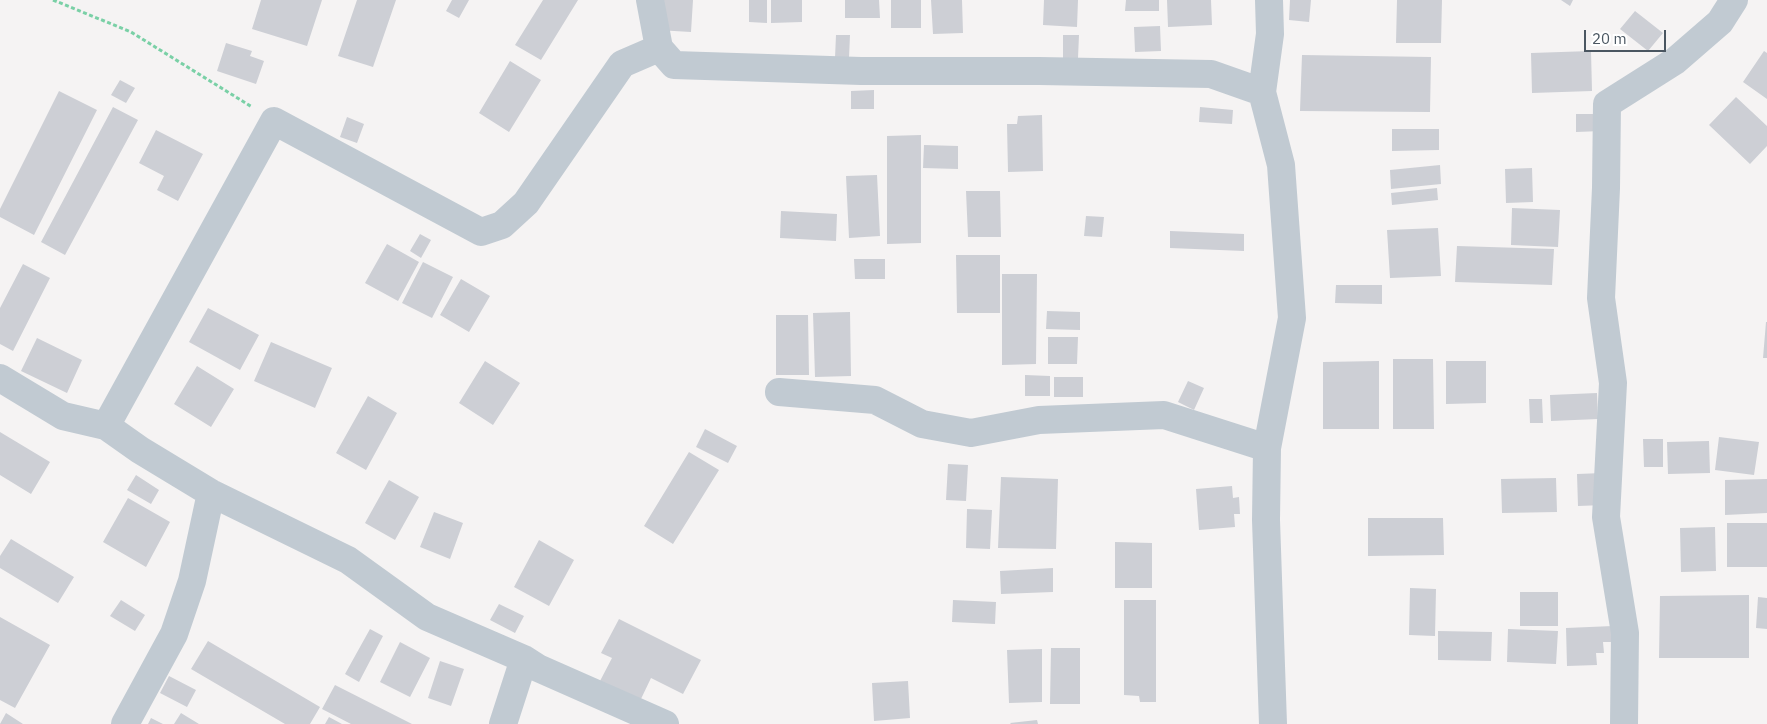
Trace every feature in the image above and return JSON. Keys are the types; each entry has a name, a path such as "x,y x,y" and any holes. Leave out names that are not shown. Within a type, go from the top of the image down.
{"street":[{"path":"650,0 659,48 674,65 860,71 1039,71 1211,74 1262,92"},
{"path":"1269,0 1270,34 1262,92 1281,165 1292,318 1267,448 1266,520 1274,724"},
{"path":"1624,724 1625,632 1606,517 1613,383 1601,298 1606,188 1607,104 1675,61 1720,22 1734,0"},
{"path":"106,426 274,121 480,232 502,225 526,203 622,64 659,48"},
{"path":"0,378 64,416 106,426 140,450 211,493 348,560 427,617 665,724"},
{"path":"779,392 874,400 922,424 971,432 1039,420 1164,415 1267,448"},
{"path":"125,724 174,634 192,581 211,493"},
{"path":"503,724 524,659"}],"path":[{"path":"53,0 131,32 274,121"}],"building":[{"path":"261,0 322,0 307,46 252,29"},
{"path":"357,0 396,0 373,67 338,56"},
{"path":"452,0 469,0 459,18 446,11"},
{"path":"543,0 578,0 541,60 515,45"},
{"path":"660,0 693,0 691,32 657,30"},
{"path":"749,0 767,0 767,23 749,22"},
{"path":"771,0 802,0 802,22 771,23"},
{"path":"845,0 879,0 880,18 845,18"},
{"path":"891,0 921,0 921,28 891,28"},
{"path":"931,0 962,0 963,33 933,34"},
{"path":"1044,0 1078,0 1077,27 1043,25"},
{"path":"1126,0 1159,0 1159,11 1125,11"},
{"path":"1167,0 1211,0 1212,25 1168,27"},
{"path":"1290,0 1311,0 1309,22 1289,20"},
{"path":"1397,0 1442,0 1441,43 1396,43"},
{"path":"1561,0 1573,0 1570,6"},
{"path":"1635,11 1663,33 1648,51 1620,29"},
{"path":"1160,26 1161,51 1135,52 1134,27"},
{"path":"836,35 850,35 849,58 835,58"},
{"path":"1063,35 1079,35 1078,58 1063,58"},
{"path":"226,43 252,51 250,56 264,61 256,84 217,71"},
{"path":"1591,51 1592,91 1532,93 1531,53"},
{"path":"1764,51 1767,53 1767,99 1743,82"},
{"path":"1302,55 1431,57 1430,112 1300,111"},
{"path":"510,61 541,80 509,132 479,113"},
{"path":"120,80 135,88 126,103 111,95"},
{"path":"874,90 874,109 851,109 851,91"},
{"path":"59,91 97,110 34,235 0,217 0,209"},
{"path":"1736,97 1767,126 1767,146 1750,164 1709,125"},
{"path":"113,107 138,120 65,255 41,242"},
{"path":"1200,107 1233,110 1232,124 1199,122"},
{"path":"1576,114 1603,114 1602,131 1576,132"},
{"path":"1042,115 1043,171 1008,172 1007,124 1017,124 1018,116"},
{"path":"347,117 364,124 357,143 340,137"},
{"path":"1392,129 1439,129 1439,150 1392,151"},
{"path":"156,130 203,154 178,201 157,190 164,176 139,163"},
{"path":"921,135 921,243 887,244 887,136"},
{"path":"924,145 958,146 958,169 923,168"},
{"path":"1440,165 1441,184 1391,189 1390,170"},
{"path":"1532,168 1533,202 1506,203 1505,169"},
{"path":"877,175 880,236 849,238 846,176"},
{"path":"1437,188 1438,200 1392,205 1391,193"},
{"path":"966,191 1000,191 1001,237 968,237"},
{"path":"1512,208 1560,210 1558,247 1511,245"},
{"path":"781,211 837,214 836,241 780,238"},
{"path":"1086,216 1104,217 1102,237 1084,236"},
{"path":"1438,228 1441,276 1390,278 1387,230"},
{"path":"1170,231 1244,234 1244,251 1170,248"},
{"path":"420,234 431,240 421,258 410,251"},
{"path":"387,244 419,262 398,301 365,283"},
{"path":"1457,246 1554,249 1552,285 1455,282"},
{"path":"956,255 1000,255 1000,313 957,313"},
{"path":"854,259 885,259 885,279 855,279"},
{"path":"423,262 453,277 432,318 402,303"},
{"path":"23,264 50,278 13,351 0,344 0,308"},
{"path":"1002,274 1037,274 1036,364 1002,365"},
{"path":"461,279 490,296 469,332 440,315"},
{"path":"1336,285 1382,285 1382,304 1335,303"},
{"path":"208,308 259,335 240,370 189,342"},
{"path":"1047,311 1080,312 1080,330 1046,329"},
{"path":"850,312 851,376 815,377 813,313"},
{"path":"776,315 808,315 809,375 776,375"},
{"path":"1766,322 1767,358 1763,358"},
{"path":"1048,337 1078,337 1077,364 1048,364"},
{"path":"37,338 82,360 67,393 21,371"},
{"path":"271,342 332,368 315,408 254,381"},
{"path":"1393,359 1433,359 1434,429 1393,429"},
{"path":"485,361 520,383 493,425 459,403"},
{"path":"1379,361 1379,429 1323,429 1323,362"},
{"path":"1446,361 1486,361 1486,403 1446,404"},
{"path":"197,366 234,389 211,427 174,404"},
{"path":"1025,375 1050,376 1050,396 1025,396"},
{"path":"1054,377 1083,377 1083,397 1054,397"},
{"path":"1188,381 1204,388 1194,410 1178,402"},
{"path":"1597,393 1598,419 1551,421 1550,395"},
{"path":"368,396 397,413 366,470 336,453"},
{"path":"1529,399 1542,399 1543,423 1530,423"},
{"path":"705,429 737,446 728,463 696,447"},
{"path":"0,432 50,462 31,494 0,475"},
{"path":"1719,437 1759,442 1754,475 1715,470"},
{"path":"1643,439 1663,439 1663,467 1644,467"},
{"path":"1709,441 1710,473 1668,474 1667,442"},
{"path":"689,452 719,470 673,544 644,526"},
{"path":"948,464 968,465 966,501 946,500"},
{"path":"1603,473 1604,505 1578,506 1577,474"},
{"path":"136,475 159,490 151,504 127,490"},
{"path":"1001,477 1058,479 1056,549 998,548"},
{"path":"1556,478 1557,512 1502,513 1501,479"},
{"path":"1767,479 1767,513 1725,515 1725,480"},
{"path":"389,480 419,497 395,540 365,523"},
{"path":"1232,486 1233,498 1239,497 1240,514 1234,514 1235,527 1199,530 1196,489"},
{"path":"128,498 170,522 146,567 103,542"},
{"path":"967,509 992,510 990,549 966,548"},
{"path":"434,512 463,523 450,559 420,547"},
{"path":"1368,518 1443,518 1444,555 1368,556"},
{"path":"1727,523 1767,523 1767,567 1727,567"},
{"path":"1715,527 1716,571 1681,572 1680,528"},
{"path":"11,539 74,577 58,603 0,568 0,556"},
{"path":"539,540 574,560 549,606 514,587"},
{"path":"1115,542 1152,543 1152,588 1115,588"},
{"path":"1053,568 1053,592 1001,594 1000,571"},
{"path":"1410,588 1436,589 1435,636 1409,635"},
{"path":"1520,592 1558,592 1558,626 1520,626"},
{"path":"1749,595 1749,658 1659,658 1660,596"},
{"path":"1758,597 1767,598 1767,629 1756,628"},
{"path":"121,600 145,615 135,631 110,616"},
{"path":"953,600 996,602 995,624 952,622"},
{"path":"1124,600 1156,600 1156,702 1140,702 1139,696 1124,695"},
{"path":"499,604 524,616 515,633 490,620"},
{"path":"0,617 50,645 15,708 0,700"},
{"path":"619,619 701,660 683,694 651,678 640,701 600,681 612,658 601,653"},
{"path":"1613,626 1613,642 1603,642 1604,653 1596,653 1597,665 1567,666 1566,628"},
{"path":"370,629 383,636 359,682 345,674"},
{"path":"1508,629 1558,631 1556,664 1507,662"},
{"path":"1438,631 1492,632 1491,661 1438,660"},
{"path":"208,641 320,707 310,724 285,724 191,669"},
{"path":"400,642 430,658 410,697 380,682"},
{"path":"1051,648 1080,648 1080,704 1050,704"},
{"path":"1042,649 1042,702 1009,703 1007,650"},
{"path":"440,661 464,669 451,706 428,698"},
{"path":"169,676 196,690 187,707 160,693"},
{"path":"908,681 910,718 874,721 872,683"},
{"path":"335,685 412,724 351,724 322,709"},
{"path":"6,713 23,724 0,724"},
{"path":"181,713 199,724 174,724"},
{"path":"329,717 342,724 325,724"},
{"path":"151,718 163,724 148,724"},
{"path":"1037,720 1038,724 1010,723"}]}
